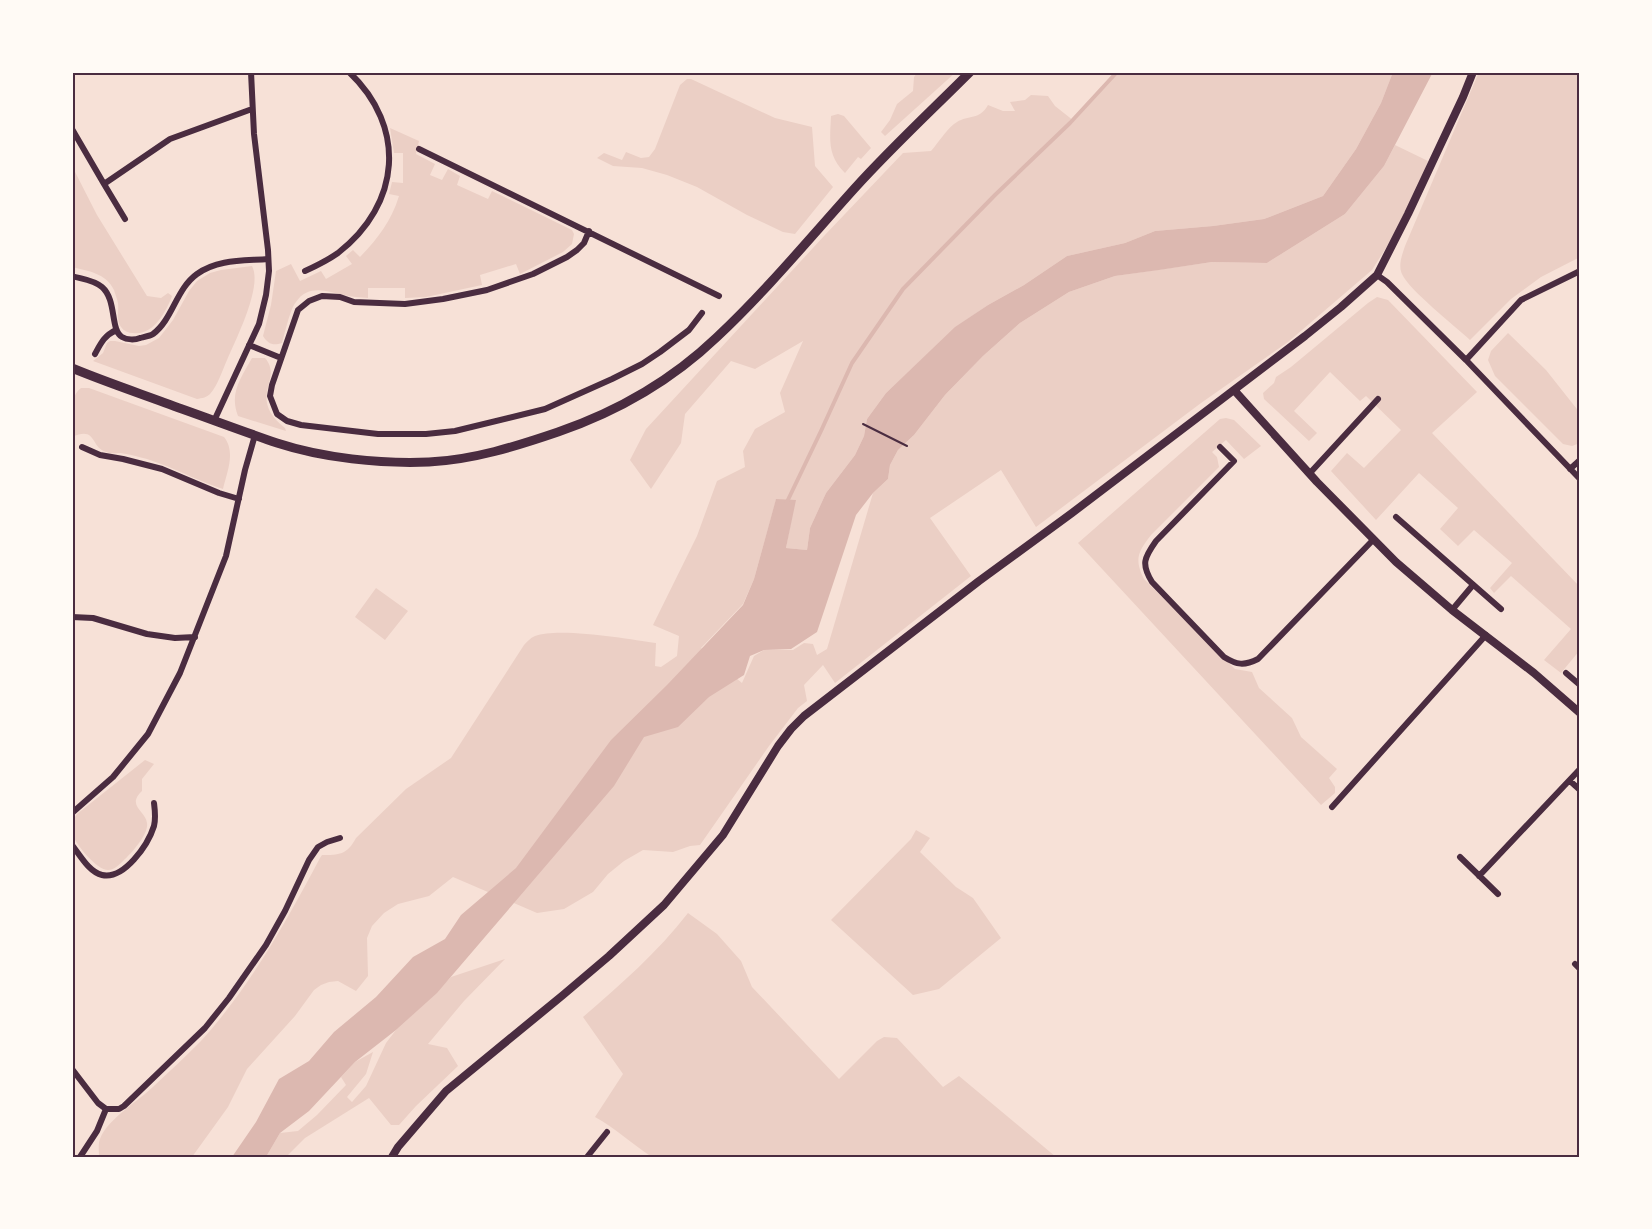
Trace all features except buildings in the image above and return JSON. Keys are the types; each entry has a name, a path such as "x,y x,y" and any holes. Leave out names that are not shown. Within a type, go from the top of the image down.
{"main road":[{"path":"72,368 255,435 293,447 353,459 431,462 479,454 523,443 575,426 651,388 692,359 716,338 879,163 970,72"}],"street":[{"path":"214,421 259,324 266,300 269,271 252,109 251,72"},
{"path":"305,271 337,254 363,229 380,203 388,176 390,147 383,120 369,96 349,72"},
{"path":"392,1157 446,1091 609,956 664,905 723,835 778,746 804,716 1234,390 1341,307 1377,275 1408,214 1473,72"},
{"path":"104,184 170,139 252,109"},
{"path":"72,129 125,219"},
{"path":"419,149 719,296"},
{"path":"589,231 584,243 567,257 533,274 486,290 405,304 354,302 340,297 322,296 309,301 298,310 272,385 270,396 277,414 287,421 378,434 441,433 467,429 545,410 612,379 642,364 667,347 689,330 702,313"},
{"path":"72,276 92,281 102,287 110,297 116,330 122,337 134,340 152,335 165,320 184,289 195,276 205,269 240,260 268,259"},
{"path":"1466,360 1521,300 1580,271"},
{"path":"1377,275 1387,282 1466,360 1580,479"},
{"path":"95,354 102,340 116,330"},
{"path":"249,345 281,358"},
{"path":"1234,390 1310,474 1396,562 1580,713"},
{"path":"1310,474 1378,399"},
{"path":"72,813 113,777 148,734 180,673 226,556 255,435"},
{"path":"82,447 100,455 162,469 239,499"},
{"path":"1220,447 1234,461 1156,542 1146,556 1145,564 1152,582 1224,657 1234,664 1242,665 1258,659 1373,540"},
{"path":"1570,469 1580,460"},
{"path":"1396,517 1500,609"},
{"path":"1452,610 1473,585"},
{"path":"72,617 93,618 147,634 175,638 195,637"},
{"path":"1332,807 1486,635"},
{"path":"1566,673 1580,685"},
{"path":"1479,876 1580,769"},
{"path":"1570,781 1580,790"},
{"path":"72,845 93,872 111,876 121,872 132,862 146,843 153,827 154,803"},
{"path":"72,1069 98,1103 106,1109 119,1109 124,1106 205,1028 266,945 309,860 318,847 339,838"},
{"path":"1460,857 1498,894"},
{"path":"80,1157 97,1131 106,1109"},
{"path":"587,1157 607,1132"}],"path":[{"path":"863,424 907,446"}],"shaded area":[{"path":"918,72 956,72 885,136 881,132 890,120 897,104 913,91 914,77"},
{"path":"1117,72 1393,72 1381,103 1356,149 1323,196 1264,219 1155,231 1125,243 1067,256 956,327 886,393 867,419 864,436 855,455 826,493 810,528 807,550 786,548 795,500 776,500 754,579 743,604 701,648 742,683 754,656 764,650 793,650 804,643 813,644 817,655 827,649 873,493 888,479 890,465 898,450 914,435 945,395 983,356 1020,323 1069,292 1115,276 1212,262 1267,263 1345,214 1384,166 1395,145 1428,161 1408,213 1372,270 1288,342 1201,403 1036,527 1001,470 930,518 971,576 835,683 823,665 804,685 807,701 798,708 769,746 700,845 673,852 643,850 608,874 593,892 564,909 537,913 453,877 429,896 398,904 384,913 372,926 367,938 368,976 356,991 338,981 321,985 314,990 295,1016 247,1069 228,1107 192,1157 99,1157 99,1141 110,1124 201,1041 235,999 280,930 322,855 346,851 356,838 406,789 451,758 530,639 546,634 576,633 656,643 655,666 661,667 677,656 679,636 653,625 697,536 717,481 745,467 743,451 755,429 785,412 780,393 803,341 755,369 731,361 685,414 681,443 651,489 630,460 646,429 824,236 903,153 931,151 946,131 957,122 978,115 988,105 1003,111 1015,111 1010,102 1025,100 1031,95 1048,96 1055,106 1074,121"},
{"path":"1393,72 1433,72 1384,166 1345,214 1267,263 1212,262 1115,276 1069,292 1020,323 983,356 945,395 914,435 898,450 890,465 888,479 873,493 856,515 817,632 791,649 764,650 750,656 744,675 709,697 678,727 644,737 614,786 437,993 396,1030 355,1062 309,1111 280,1133 266,1157 232,1157 256,1122 279,1079 309,1061 334,1032 376,997 413,957 445,939 461,915 516,868 611,740 743,605 754,579 776,499 796,500 786,548 807,550 810,528 826,493 855,455 864,436 867,419 886,393 955,327 1067,256 1125,243 1155,231 1264,219 1323,196 1356,149 1381,103"},
{"path":"1479,72 1580,72 1580,257 1541,277 1511,299 1470,340 1413,289 1402,274 1400,264 1405,246"},
{"path":"687,79 775,118 812,127 815,166 833,187 795,234 783,232 697,187 667,175 642,168 613,166 597,158 604,153 622,160 626,152 641,158 649,157 655,149 680,85"},
{"path":"838,114 844,116 871,148 861,159 858,157 845,173 835,160 831,147 831,116"},
{"path":"390,128 419,141 416,154 435,164 430,175 442,180 448,169 460,176 457,185 488,199 492,191 572,230 574,234 572,244 563,252 520,274 516,264 480,275 482,285 426,297 405,298 405,288 368,288 368,298 312,291 301,296 294,305 282,343 269,343 263,336 276,271 291,264 300,281 321,271 326,279 352,264 346,256 353,250 360,257 388,222 399,196 389,194 392,182 403,183 403,153 394,153"},
{"path":"72,166 97,215 147,296 161,298 168,293 172,296 158,322 147,331 133,333 123,330 119,321 118,303 111,284 101,276 72,267 72,224 75,221 72,216"},
{"path":"252,266 254,286 247,313 218,382 207,396 197,399 93,361 103,353 110,341 139,346 159,338 173,320 189,291 197,281 210,273"},
{"path":"1377,297 1388,300 1477,392 1432,433 1580,587 1580,650 1561,673 1544,660 1571,629 1511,576 1494,593 1490,588 1512,563 1474,530 1458,546 1440,529 1458,508 1419,473 1376,520 1331,471 1347,453 1364,468 1401,430 1366,396 1360,401 1330,372 1294,411 1317,433 1309,441 1264,399 1263,393 1274,383 1276,377"},
{"path":"1508,333 1546,370 1580,413 1580,443 1572,446 1563,444 1495,376 1488,360 1491,351"},
{"path":"252,358 265,358 270,366 268,407 286,431 238,416 235,400 237,386"},
{"path":"81,388 89,388 224,437 228,443 230,456 223,489 151,460 106,452 86,434 72,437 72,404"},
{"path":"1220,419 1234,420 1261,446 1244,459 1226,440 1212,452 1217,457 1219,467 1151,535 1140,551 1139,566 1144,579 1235,669 1252,672 1259,688 1292,718 1301,737 1337,769 1329,778 1335,787 1335,793 1321,805 1078,543"},
{"path":"376,588 408,611 385,640 355,617"},
{"path":"145,760 154,764 142,779 142,791 136,805 146,819 147,828 135,849 118,866 110,870 103,869 93,862 78,845 72,832 73,821 77,814"},
{"path":"916,830 930,838 920,852 956,887 973,898 1001,938 939,989 913,995 831,920 911,839"},
{"path":"688,913 717,934 741,961 752,987 839,1079 877,1041 884,1037 897,1038 943,1087 959,1076 1056,1157 652,1157 595,1117 623,1074 583,1017 651,955"},
{"path":"505,959 464,1001 428,1044 447,1048 458,1066 399,1125 391,1125 369,1098 305,1138 286,1157 266,1157 280,1133 298,1131 317,1115 346,1085 341,1077 355,1062 373,1052 366,1074 347,1097 352,1102 366,1086 386,1043 396,1030 451,977"}],"waterway":[{"path":"786,504 852,363 903,289 995,195 1070,123 1117,72"}]}
